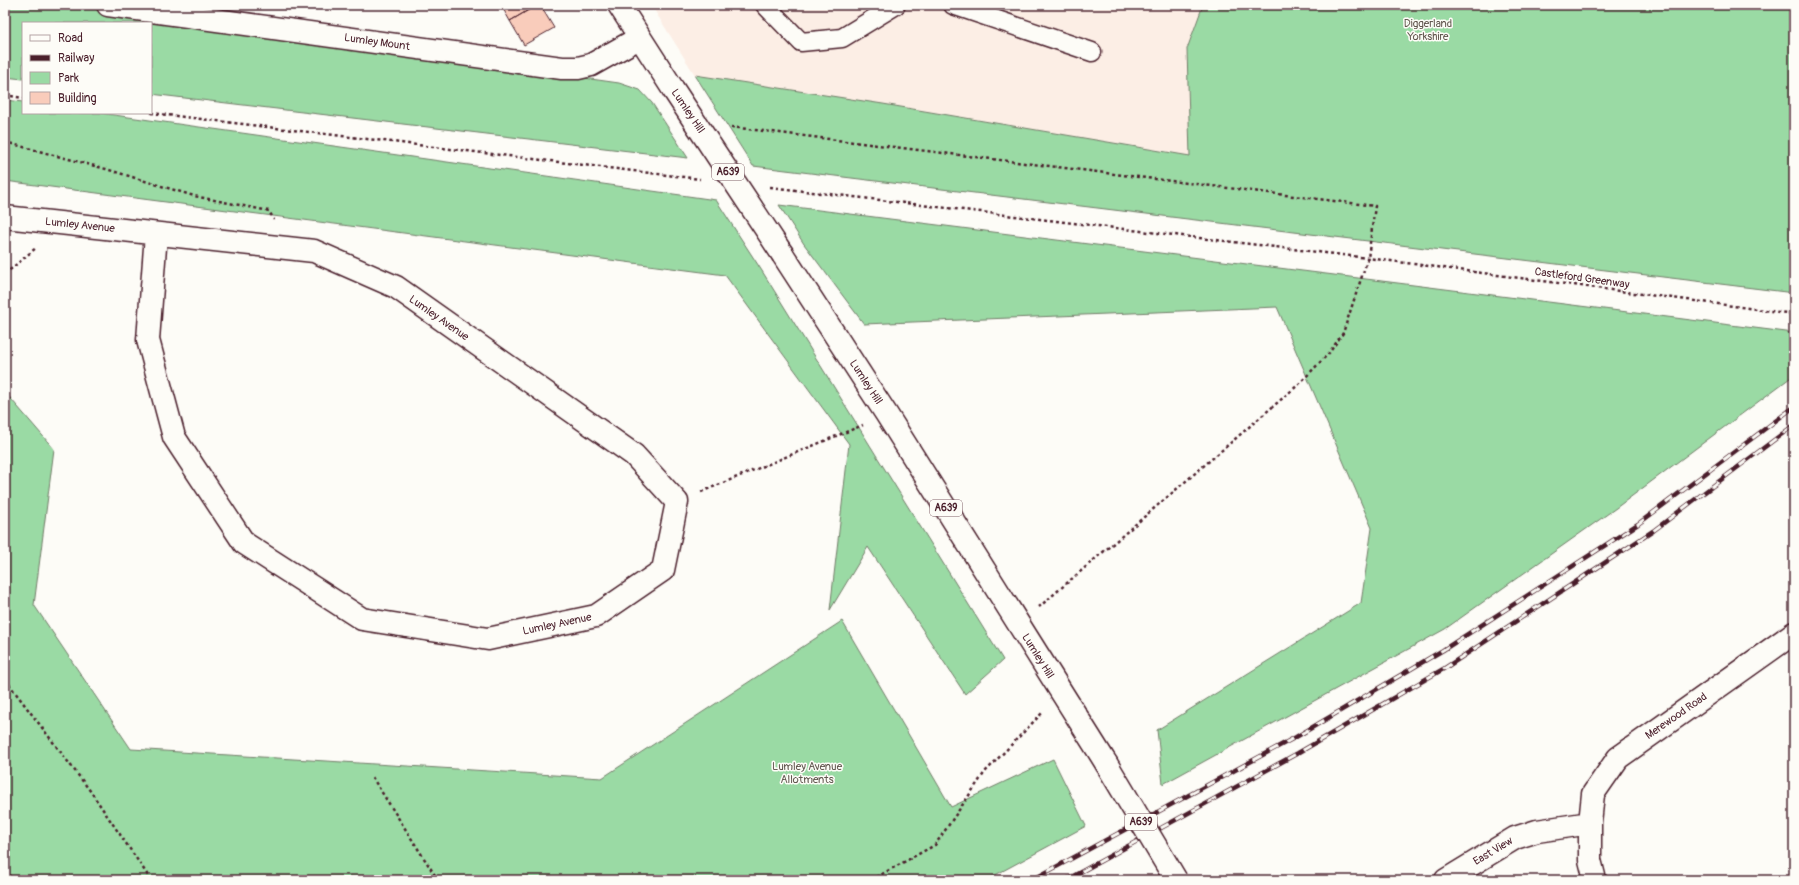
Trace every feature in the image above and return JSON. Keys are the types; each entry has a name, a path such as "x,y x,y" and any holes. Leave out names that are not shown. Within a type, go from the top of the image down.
{"street":[{"name":"Lumley Mount","path":"108,5 562,68 578,68 591,65 639,38"},
{"name":"Lumley Hill","path":"619,5 639,38 887,415 1106,763 1176,880"},
{"name":"Lumley Avenue","path":"5,217 314,250 396,288 634,455 677,502 663,570 596,616 488,639 362,619 244,543 174,437 148,340 156,234"},
{"name":"Merewood Road","path":"1596,880 1590,860 1590,823 1593,794 1618,758 1794,633"},
{"name":"East View","path":"1446,880 1515,838 1537,831 1590,823"}],"lane":[{"path":"765,5 801,42 842,38 896,5"},
{"path":"953,5 1092,52"}],"path":[{"path":"5,95 22,98"},
{"path":"698,127 738,127 1375,206 1368,258 1343,333 1330,353 1298,385 1019,624"},
{"path":"5,142 106,169 194,196 269,211 280,228 279,247"},
{"name":"Castleford Greenway","path":"1368,258 1794,314"},
{"path":"677,502 887,415"},
{"path":"5,679 91,792 151,880"},
{"path":"871,880 935,845 985,772 1061,692"},
{"path":"372,777 438,880"}],"shaded area":[{"path":"651,5 1203,5 1187,49 1190,156 883,104 695,75"}],"green space":[{"path":"5,5 70,5 619,83 640,90 652,103 688,158 152,94 152,22 22,22 22,79 5,77"},
{"name":"Diggerland Yorkshire","path":"1203,5 1794,5 1794,293 753,166 695,75 883,104 1190,156 1187,49"},
{"path":"5,100 22,102 22,114 107,114 716,200 762,271 1003,660 965,694 868,547 830,610 849,444 725,275 5,181"},
{"path":"779,205 1794,333 1794,375 1616,508 1445,629 1163,784 1157,730 1361,603 1372,528 1277,307 864,324 804,244"},
{"name":"Lumley Avenue Allotments","path":"5,392 54,449 34,605 131,749 602,778 842,621 951,807 1053,759 1086,826 986,880 5,880"}],"building":[{"path":"501,5 537,5 510,21"},
{"path":"537,5 540,5 554,28 524,45 510,21"}],"railway":[{"path":"1032,880 1296,737 1443,650 1638,524 1794,407"},
{"path":"1066,880 1298,753 1445,668 1653,531 1794,425"}]}
